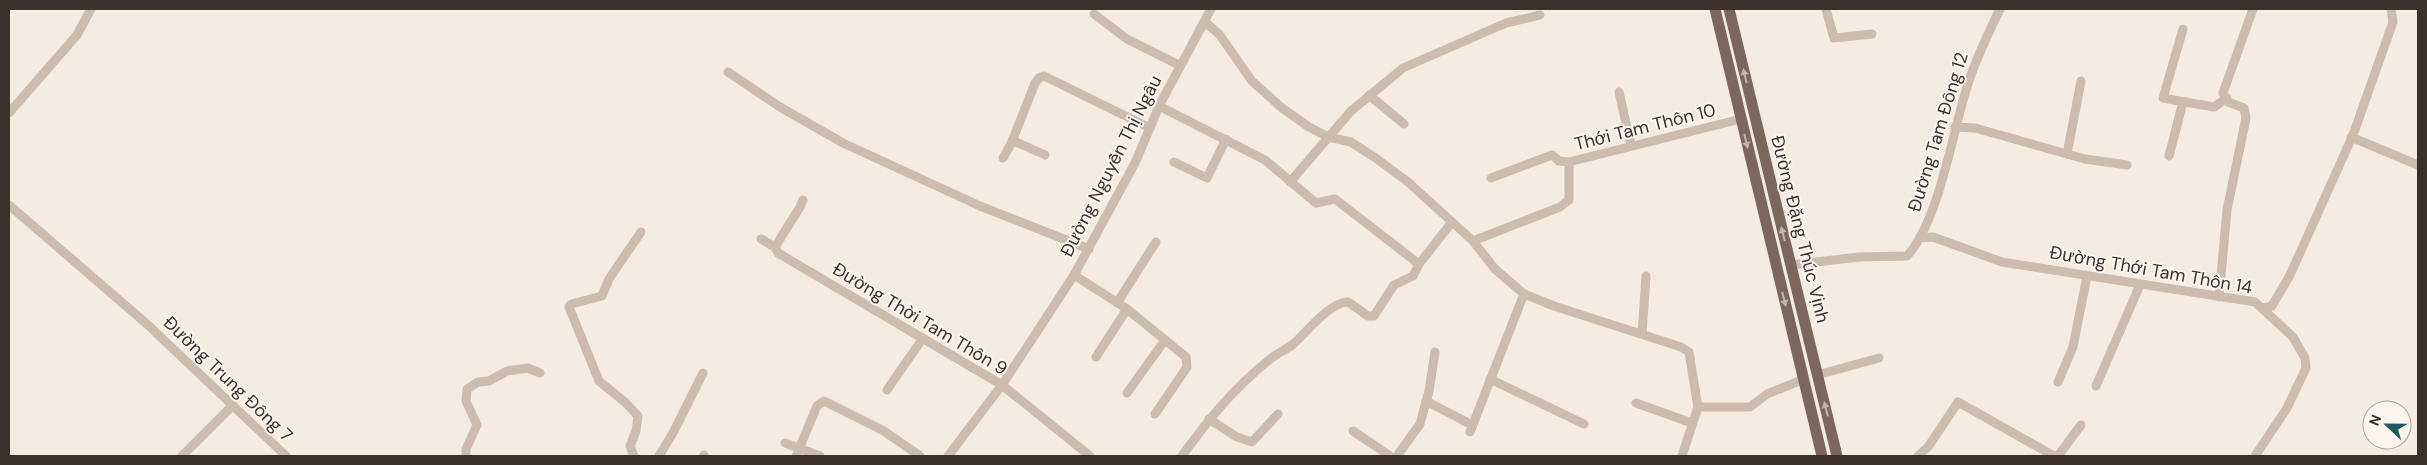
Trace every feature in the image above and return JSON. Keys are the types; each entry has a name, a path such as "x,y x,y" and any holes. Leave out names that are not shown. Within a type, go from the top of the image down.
{"main road":[{"name":"Đường Đặng Thúc Vịnh","path":"1715,9 1822,456"},
{"name":"Đường Đặng Thúc Vịnh","path":"1729,9 1837,456"}],"street":[{"path":"9,113 77,35 90,9"},
{"name":"Đường Nguyễn Thị Ngâu","path":"948,456 1002,385 1074,275 1136,161 1179,65 1211,9"},
{"path":"1826,9 1834,38 1872,34"},
{"name":"Đường Tam Đông 12","path":"1790,265 1860,257 1907,256 1920,238 1930,215 1976,60 2000,9"},
{"path":"2219,296 2227,210 2246,118 2244,108 2228,102 2223,93 2253,9"},
{"path":"2263,308 2272,306 2290,275 2352,137 2393,22 2391,9"},
{"path":"1094,14 1127,39 1179,65"},
{"path":"1290,182 1328,137 1369,95 1403,68 1506,23 1540,15"},
{"path":"1205,22 1219,34 1252,80 1282,108 1309,128 1328,137 1352,142 1408,182 1473,241 1494,269 1524,294 1689,352 1698,406 1682,456"},
{"path":"2183,29 2163,98 2214,107 2226,98"},
{"path":"728,72 780,107 843,143 980,206 1089,249"},
{"path":"1003,158 1035,83 1038,78 1044,76 1150,128"},
{"path":"2067,154 2081,81"},
{"path":"1619,92 1631,146"},
{"path":"1369,95 1404,124"},
{"path":"2170,156 2183,102"},
{"path":"1159,106 1265,160 1316,203 1321,204 1330,199 1335,199 1419,264"},
{"name":"Thới Tam Thôn 10","path":"1473,241 1560,207 1569,200 1569,162 1741,119"},
{"path":"1955,127 1975,128 2067,154 2127,165"},
{"path":"2352,137 2418,165"},
{"path":"1174,162 1207,178 1226,139"},
{"path":"1012,140 1045,155"},
{"path":"1491,178 1552,155 1559,161 1569,162"},
{"path":"775,247 800,208 802,200"},
{"name":"Đường Trung Đông 7","path":"9,205 148,325 286,456"},
{"path":"1182,456 1209,419 1236,389 1270,359 1292,345 1337,303 1348,302 1371,318 1394,284 1414,276 1419,264 1452,222"},
{"path":"634,456 630,446 636,431 638,416 626,403 599,381 569,307 571,304 602,296 609,279 641,232"},
{"name":"Đường Thới Tam Thôn 14","path":"1920,238 1933,236 2002,262 2255,302 2293,337 2305,358 2306,368 2287,408 2255,456"},
{"name":"Đường Thời Tam Thôn 9","path":"761,239 775,247 778,252 789,260 1002,385 1090,456"},
{"path":"1117,303 1156,242"},
{"path":"1074,275 1127,309 1186,357 1187,367 1155,414"},
{"path":"1642,334 1646,276"},
{"path":"2058,382 2073,347 2087,276"},
{"path":"2096,386 2140,284"},
{"path":"1426,401 1471,428 1524,294"},
{"path":"1096,357 1127,309"},
{"path":"887,390 923,338"},
{"path":"1127,393 1165,340"},
{"path":"1397,456 1420,424 1435,352"},
{"path":"1817,375 1879,358"},
{"path":"466,456 466,449 477,425 466,401 467,389 478,382 489,381 506,371 528,368 540,373"},
{"path":"659,456 672,436 703,373"},
{"path":"1490,379 1584,424"},
{"path":"1698,406 1750,407 1768,394 1804,379"},
{"path":"798,452 817,406 824,401 884,431 920,456"},
{"path":"1636,402 1692,423"},
{"path":"1918,456 1928,447 1958,402 2054,456"},
{"path":"182,456 233,405"},
{"path":"1209,419 1237,437 1252,442 1278,414"},
{"path":"2058,456 2082,425"},
{"path":"1354,431 1390,456"},
{"path":"785,443 798,452 820,456"}]}
